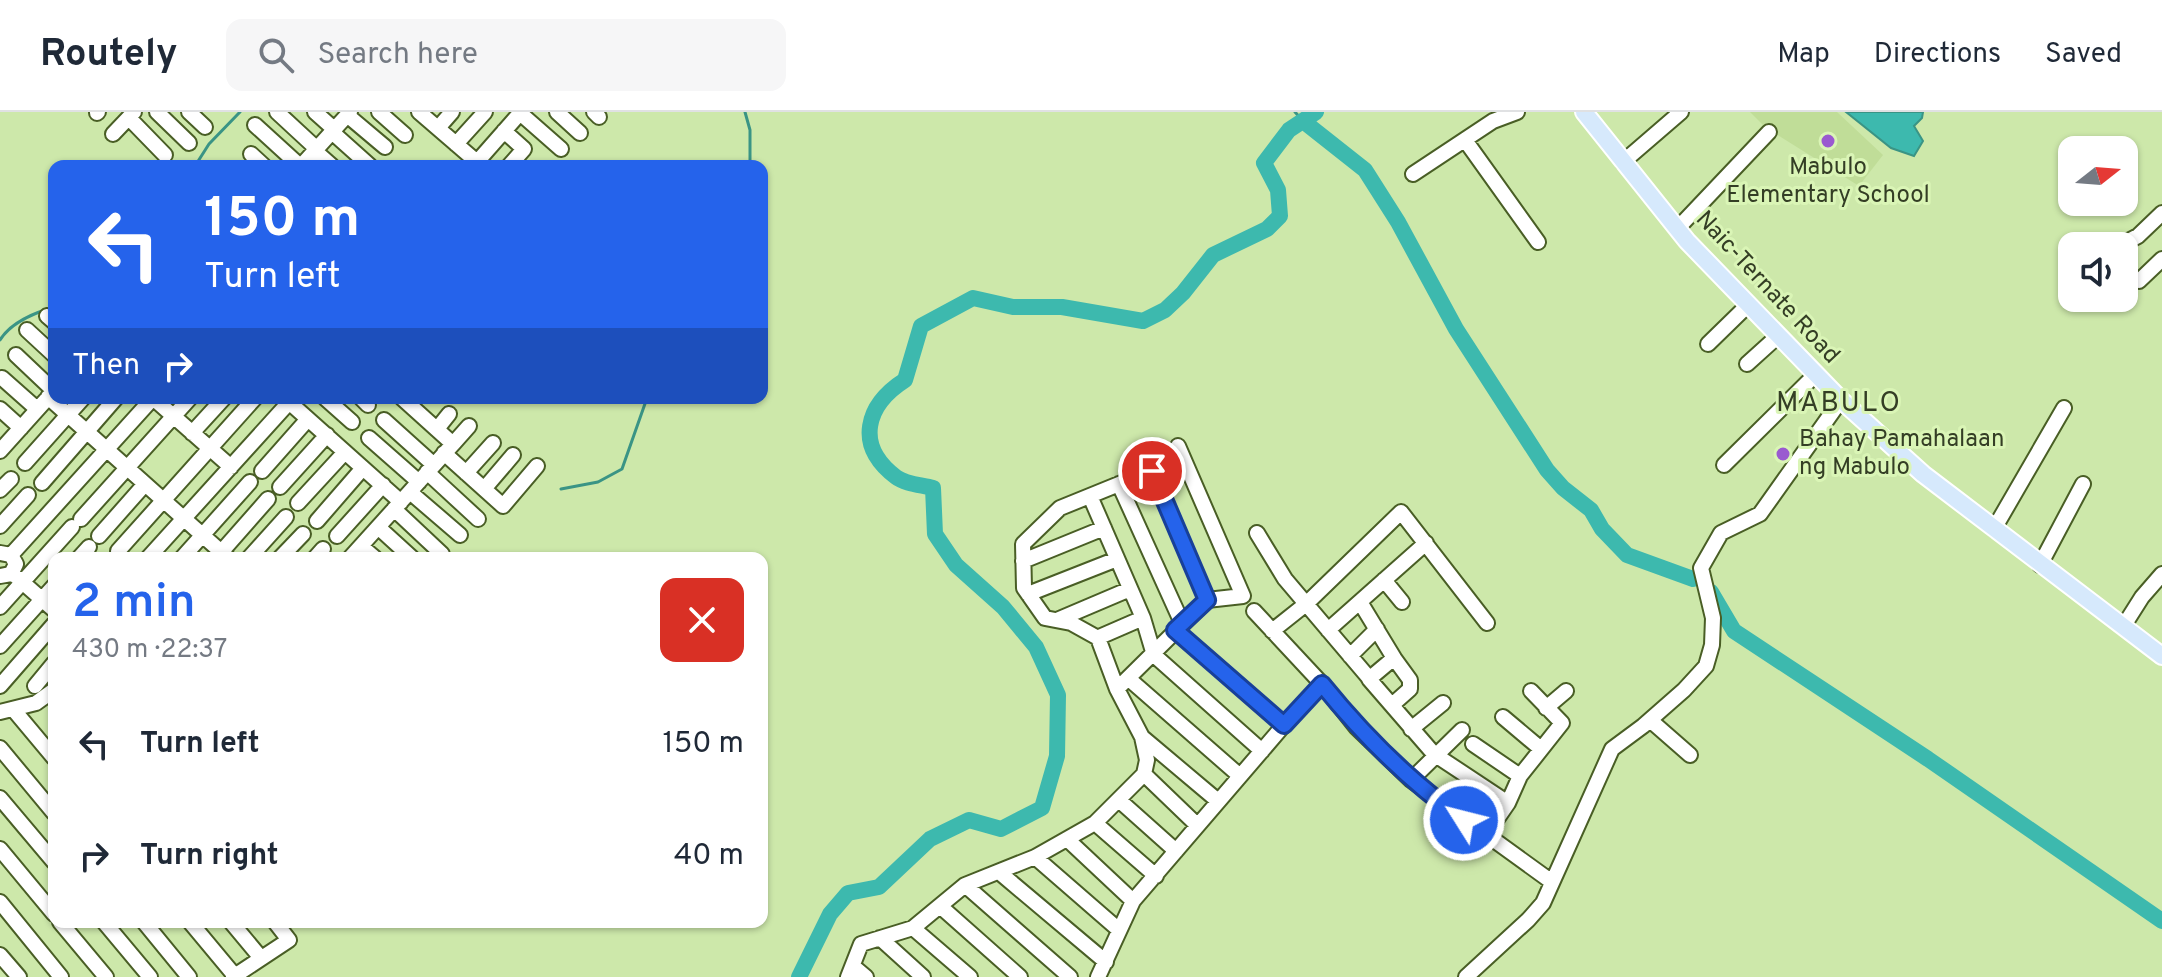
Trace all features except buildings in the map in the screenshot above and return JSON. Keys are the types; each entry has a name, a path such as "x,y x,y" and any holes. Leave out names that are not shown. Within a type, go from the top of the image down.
{"main road":[{"name":"Naic-Ternate Road","path":"1584,112 1677,229 1841,400 1923,474 2162,656"}],"street":[{"path":"157,112 189,143"},
{"path":"189,112 205,127"},
{"path":"277,112 326,160"},
{"path":"315,112 364,160"},
{"path":"379,112 405,135"},
{"path":"420,112 474,160"},
{"path":"438,128 452,112"},
{"path":"456,144 485,112"},
{"path":"482,160 520,112 561,149"},
{"path":"557,112 580,133"},
{"path":"1413,174 1493,121 1517,112"},
{"path":"1623,162 1681,112"},
{"path":"307,160 349,113 385,147"},
{"path":"113,134 132,115 165,155"},
{"path":"255,125 294,160"},
{"path":"504,131 524,149 514,160"},
{"path":"1677,229 1769,132"},
{"path":"1465,140 1538,242"},
{"path":"251,154 258,160"},
{"path":"2138,236 2162,213"},
{"path":"2139,281 2162,259"},
{"path":"1708,344 1748,305"},
{"path":"27,330 48,349"},
{"path":"1747,364 1778,336"},
{"path":"16,355 48,389"},
{"path":"1724,465 1815,375"},
{"path":"2,378 37,409"},
{"path":"2,445 48,397"},
{"path":"1471,975 1537,911 1607,757 1619,742 1688,687 1708,660 1713,618 1701,568 1709,551 1728,527 1748,522 1760,514 1841,400"},
{"path":"60,404 68,415 218,552"},
{"path":"25,463 78,404"},
{"path":"42,483 111,404"},
{"path":"0,607 16,564 6,554 148,404"},
{"path":"160,404 231,467"},
{"path":"12,577 76,523 185,404"},
{"path":"192,433 219,404"},
{"path":"118,551 250,404"},
{"path":"154,552 287,404"},
{"path":"295,404 383,485 414,487 478,519"},
{"path":"332,404 352,422"},
{"path":"409,404 437,429 466,473 503,506 537,466"},
{"path":"1994,529 2064,408"},
{"path":"0,409 21,428"},
{"path":"437,429 449,414"},
{"path":"262,471 308,419"},
{"path":"384,420 441,552"},
{"path":"356,552 469,426"},
{"path":"280,487 327,435"},
{"path":"369,438 460,535"},
{"path":"466,473 493,443"},
{"path":"298,503 345,452"},
{"path":"866,977 850,972 861,944 913,928 965,885 1068,840 1095,823 1144,774 1147,760 1142,737 1123,684 1097,638 1071,623 1045,618 1024,588 1023,544 1060,508 1152,471 1180,452 1243,596 1207,600 1123,684"},
{"path":"484,489 513,455"},
{"path":"317,521 363,468"},
{"path":"1152,471 1207,600"},
{"path":"0,490 11,479"},
{"path":"188,552 250,482"},
{"path":"89,547 145,484"},
{"path":"1119,484 1178,626 1284,725"},
{"path":"2040,565 2083,484"},
{"path":"337,536 383,485"},
{"path":"0,526 28,495"},
{"path":"1090,496 1143,618 1154,655 1262,751"},
{"path":"225,552 268,499"},
{"path":"1272,631 1306,604 1401,512 1487,623"},
{"path":"254,552 286,517"},
{"path":"378,527 405,552"},
{"path":"1023,561 1104,528"},
{"path":"1257,533 1285,579 1434,754 1508,803"},
{"path":"286,552 303,534"},
{"path":"1328,630 1426,543"},
{"path":"361,546 368,552"},
{"path":"1028,594 1117,559"},
{"path":"2123,627 2142,597 2162,574"},
{"path":"12,577 48,604"},
{"path":"1384,580 1402,602"},
{"path":"1056,620 1130,589"},
{"path":"0,646 48,592"},
{"path":"1360,602 1410,680 1410,689 1392,705"},
{"path":"1254,611 1322,684 1356,727 1411,780 1552,882"},
{"path":"1097,638 1143,618"},
{"path":"1350,656 1377,629"},
{"path":"0,686 48,631"},
{"path":"1369,678 1394,658"},
{"path":"1123,684 1240,776"},
{"path":"1098,977 1133,901 1322,684"},
{"path":"1486,835 1508,803 1520,776 1562,723 1531,691"},
{"path":"1546,708 1566,691"},
{"path":"47,694 36,703 7,711 48,752"},
{"path":"1411,729 1443,703"},
{"path":"1503,717 1541,749"},
{"path":"1650,720 1690,755"},
{"path":"1411,780 1434,754 1462,730"},
{"path":"1142,737 1218,801"},
{"path":"1473,744 1520,776"},
{"path":"0,748 48,806"},
{"path":"1144,774 1197,825"},
{"path":"0,798 48,855"},
{"path":"1120,801 1176,851"},
{"path":"1095,823 1156,876"},
{"path":"1068,840 1133,901"},
{"path":"0,849 48,907"},
{"path":"1035,857 1119,930"},
{"path":"999,872 1106,962"},
{"path":"965,885 1070,977"},
{"path":"0,902 61,977"},
{"path":"940,906 1020,977"},
{"path":"65,928 106,977"},
{"path":"109,928 150,977"},
{"path":"149,928 189,977"},
{"path":"195,928 234,976 289,940 280,928"},
{"path":"236,928 261,958"},
{"path":"913,928 970,977"},
{"path":"880,938 923,977"},
{"path":"0,955 19,977"}],"shaded area":[{"name":"Mabulo Elementary School","path":"1750,112 1837,112 1883,155 1859,186 1765,127"}],"water":[{"path":"1846,112 1923,112 1922,118 1914,126 1923,141 1914,156 1891,148"}],"waterway":[{"path":"199,160 209,144 240,112"},
{"path":"745,112 750,130 750,160"},
{"path":"1295,112 1303,121"},
{"path":"799,977 830,914 848,893 879,887 930,839 969,820 1001,829 1042,808 1057,756 1058,695 1036,647 1003,607 956,565 935,534 933,488 896,477 874,452 870,439 874,413 881,401 905,380 921,326 973,298 1013,307 1062,307 1143,321 1165,310 1213,255 1267,229 1280,216 1278,190 1264,163 1289,130 1316,112"},
{"path":"1303,121 1365,170 1398,222 1456,329 1547,470 1563,488 1591,510 1602,529 1627,555 1693,579"},
{"path":"0,340 17,323 48,309"},
{"path":"561,489 598,482 622,469 645,404"},
{"path":"1711,592 1734,631 1928,759 2162,921"}],"place":[{"name":"Mabulo Elementary School","path":"1828,141"},
{"name":"Bahay Pamahalaan ng Mabulo","path":"1783,454"}],"district":[{"name":"MABULO","path":"1839,404"}],"route":[{"path":"1152,471 1207,600 1175,630 1284,725 1322,684 1356,727 1411,780 1464,820"}]}
